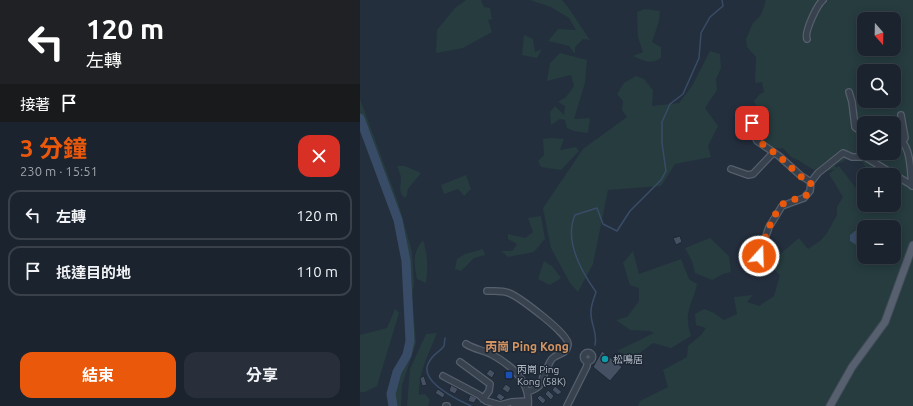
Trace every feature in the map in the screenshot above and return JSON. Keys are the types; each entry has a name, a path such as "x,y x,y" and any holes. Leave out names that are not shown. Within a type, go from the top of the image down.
{"main road":[{"path":"830,406 845,378 885,322 913,245"}],"street":[{"path":"807,39 806,35 808,28 819,3 823,0"},
{"path":"849,92 857,128"},
{"path":"901,116 905,138 902,142 908,157 913,186"},
{"path":"752,123 754,135 757,140 800,176 811,182"},
{"path":"731,169 748,175 753,174 773,153"},
{"path":"760,261 759,256 770,227 782,206 804,198 810,191 811,182 818,173 843,154 852,157 865,157 913,186"},
{"path":"487,291 508,292 520,299 559,331 568,341 568,346 562,355 553,358 544,373 540,385 527,392"},
{"path":"443,376 484,399 500,405 511,402 528,404 527,392 520,376 491,354 475,349 466,344"},
{"path":"567,406 587,366 588,361"},
{"path":"460,362 490,384 489,391 484,399"},
{"path":"514,406 523,406"}],"green space":[{"path":"466,0 481,0 484,7 490,8 492,19 488,20 492,32 463,48 436,53 437,30 455,8"},
{"path":"530,0 562,0 590,40 583,39 575,47 575,54 569,46 548,41 558,29 576,30 569,18 551,7"},
{"path":"766,0 913,0 913,406 638,406 640,401 668,387 663,370 687,357 688,346 701,335 706,328 696,325 695,314 704,309 714,313 724,320 737,314 734,297 753,295 747,302 759,306 774,296 780,275 762,260 765,247 780,254 799,238 808,249 820,241 827,233 837,215 837,207 843,197 829,174 835,169 824,172 812,169 791,157 783,148 774,148 766,144 756,134 754,130 759,125 765,124 765,113 756,106 754,101 764,92 762,82 755,83 756,57 747,47 746,39 753,23 761,15","holes":["857,116 901,116 901,160 857,160 862,162 866,168 901,168 901,212 857,212 857,187 856,188 839,166 836,168 835,165 844,161 848,156 857,160"]},
{"path":"645,9 660,11 659,21 652,42 661,47 661,58 650,62 633,56 643,52 638,37 637,12"},
{"path":"524,35 533,39 535,52 542,49 537,58 522,55"},
{"path":"710,51 720,54 721,68 716,79 717,90 705,108 718,126 708,146 711,157 675,164 661,186 608,190 593,264 578,292 570,283 551,248 543,208 583,149 627,117 622,110 623,101 617,94 624,83 636,76 644,79 653,90 652,106 679,103 692,86"},
{"path":"560,53 587,60 585,83 574,119 590,118 588,133 574,131 567,128 565,120 560,119 551,125 550,112 555,106 564,115 565,106 558,102 566,97 574,86 571,75 547,81 550,63"},
{"path":"360,99 398,202 412,252 414,284 412,295 416,343 402,385 401,406 390,406 389,395 406,345 404,266 402,249 360,126"},
{"path":"543,139 564,139 560,150 576,147 579,151 561,170 541,167 538,161 544,155"},
{"path":"397,166 405,166 421,173 408,189 405,198 401,194 400,190 401,177"},
{"path":"466,175 471,189 464,196 458,189 444,194 441,185"},
{"path":"541,216 545,239 534,252 508,257 501,251 512,251 517,244 508,239 508,234 525,238 533,232 528,218"},
{"path":"710,238 729,256 731,272 723,274 712,280 695,273 692,261 685,248"},
{"path":"423,240 427,262 426,283 417,279 415,263 415,254"},
{"path":"483,249 485,255 474,258 461,271 455,269 457,259 465,254"},
{"path":"633,251 639,274 681,259 689,279 697,284 688,315 691,336 671,348 653,343 633,358 617,351 654,333 650,331 630,330 616,320 627,317 639,301 639,288 630,285 623,263"},
{"path":"544,261 552,266 561,278 550,285 538,279"},
{"path":"395,309 399,313 377,386 365,392 360,392 360,335 387,328"},
{"path":"437,333 422,371 419,387 419,395 425,394 430,400 428,406 407,406 410,369 426,334"}],"water":[{"path":"857,231 857,245 850,241 850,235"}],"building":[{"path":"680,236 682,242 676,245 673,238"},
{"name":"松鳴居","path":"602,351 622,367 610,381 593,367"},
{"path":"490,369 495,373 492,378 486,374"},
{"path":"424,376 427,385 422,386 420,378"},
{"path":"506,384 511,388 508,393 502,389"},
{"path":"451,385 458,389 455,394 449,391"},
{"path":"555,386 562,392 558,395 552,390"},
{"path":"438,389 445,394 443,398 435,393"},
{"path":"548,390 554,396 551,400 545,394"},
{"path":"499,393 505,397 501,401 496,397"},
{"path":"470,395 477,398 474,403 468,401"},
{"path":"540,395 546,400 543,404 537,398"}],"waterway":[{"path":"595,345 596,336 591,311 596,292 580,265 573,245 572,225 575,215 597,208 603,224 617,231 630,211 661,180 666,171 662,143 662,122 670,104 683,94 699,58 701,33 710,17 723,6 722,0"},
{"path":"360,118 398,220 406,261 410,341 407,355 397,372 391,394 393,406"},
{"path":"445,338 444,346 432,358 428,364 427,371 435,384 442,390 471,406"}],"place":[{"name":"松鳴居","path":"605,359"},
{"name":"丙崗 Ping Kong (58K)","path":"509,375"}],"district":[{"name":"丙崗 Ping Kong","path":"527,346"}],"route":[{"path":"752,123 754,135 757,140 779,156 800,176 811,182 810,191 804,198 782,206 770,227 759,256"}]}
